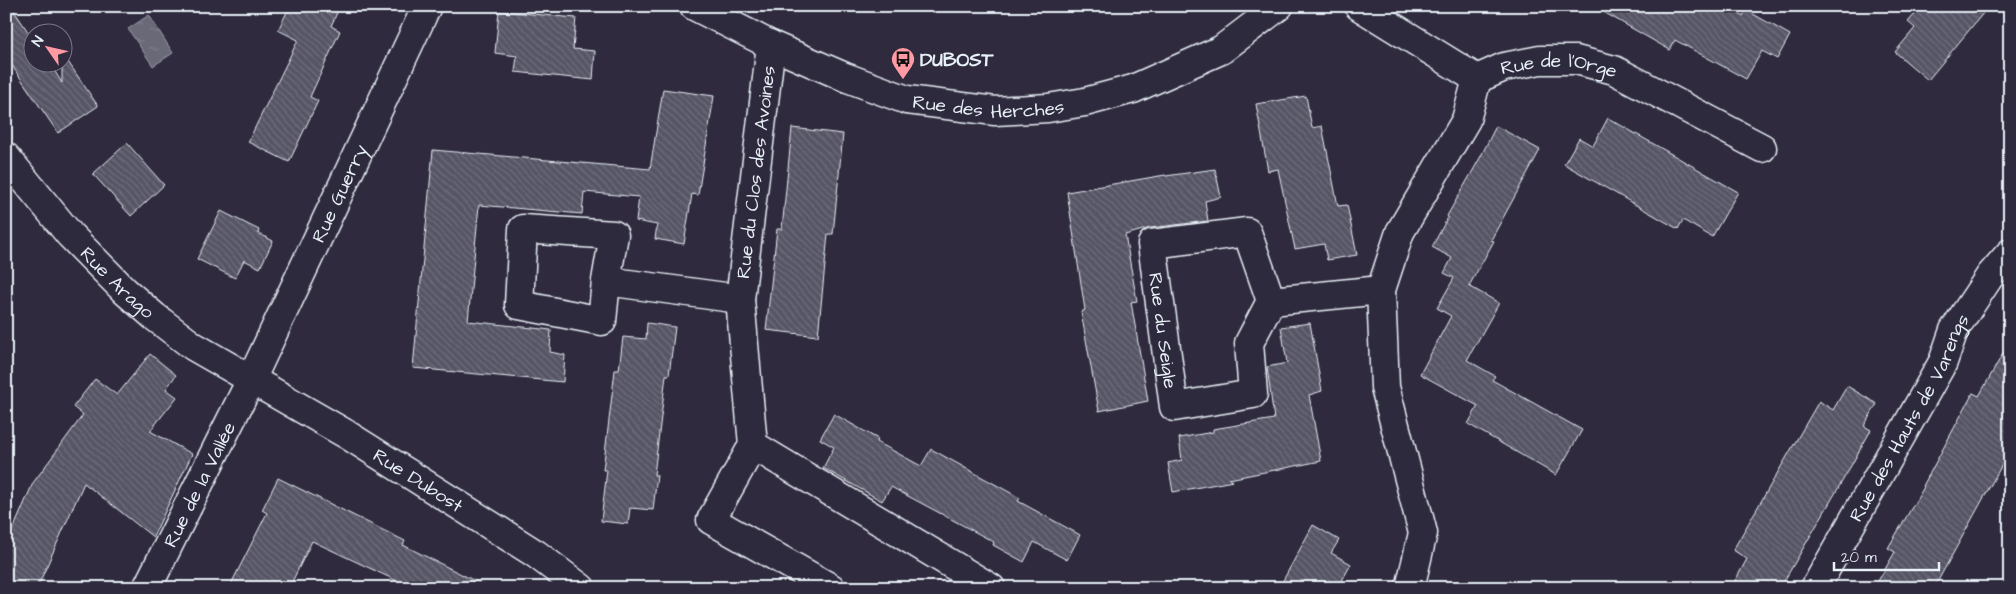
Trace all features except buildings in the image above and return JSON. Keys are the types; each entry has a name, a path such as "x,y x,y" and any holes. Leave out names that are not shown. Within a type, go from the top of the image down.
{"street":[{"name":"Rue Guerry","path":"250,380 426,6"},
{"name":"Rue des Herches","path":"694,6 770,45 845,77 907,100 995,111 1023,110 1086,102 1133,89 1221,50 1279,6"},
{"name":"Rue de l'Orge","path":"1359,6 1477,79 1504,67 1540,60 1576,60 1614,70 1762,148"},
{"name":"Rue du Clos des Avoines","path":"753,445 740,299 770,45"},
{"path":"1410,588 1424,533 1385,387 1381,290 1400,232 1466,120 1477,79"},
{"name":"Rue Arago","path":"6,157 70,235 125,292 193,346 250,380"},
{"name":"Rue du Seigle","path":"1247,232 1271,301 1249,343 1254,394 1174,407 1152,244 1247,232"},
{"name":"Rue des Hauts de Varengs","path":"1815,588 1943,362 1954,330 1990,276 2010,253"},
{"name":"Rue du Clos des Avoines","path":"606,281 740,299"},
{"path":"1271,301 1381,290"},
{"name":"Rue de la Vallée","path":"147,588 250,380"},
{"name":"Rue Dubost","path":"250,380 346,434 536,554 581,588"},
{"path":"831,588 711,520 753,445 991,588"}],"water":[{"path":"149,15 173,53 153,66 128,29"}],"place":[{"name":"DUBOST","path":"903,80"}]}
